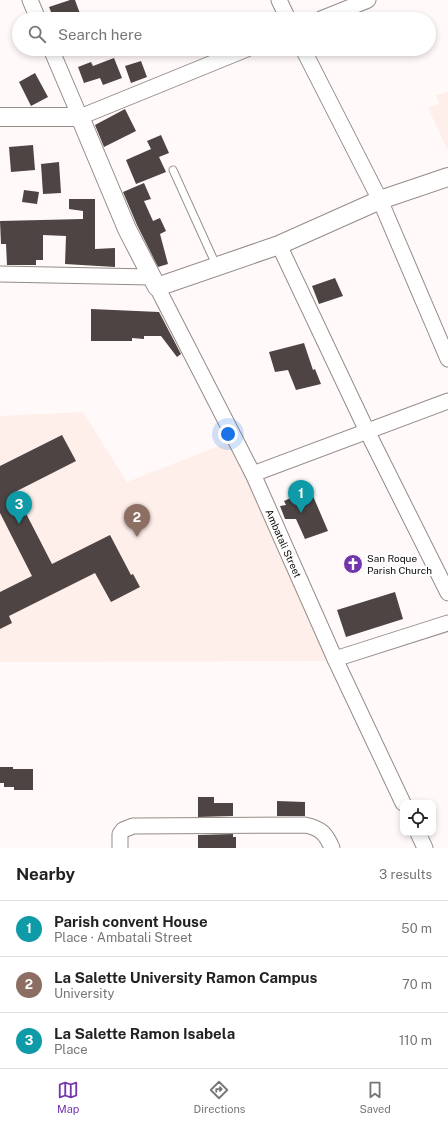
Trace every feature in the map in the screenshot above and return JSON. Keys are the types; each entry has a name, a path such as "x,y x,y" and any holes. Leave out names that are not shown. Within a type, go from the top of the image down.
{"street":[{"path":"30,0 35,12"},
{"path":"279,0 285,12"},
{"path":"338,12 368,0"},
{"path":"54,56 127,229 154,282"},
{"path":"0,117 80,117 230,56"},
{"path":"307,56 380,200 448,358"},
{"path":"0,274 154,282 217,267 279,245 380,200 448,177"},
{"path":"279,245 367,431 448,593"},
{"name":"Ambatali Street","path":"154,282 253,474 335,660 402,800"},
{"path":"253,474 448,401"},
{"path":"335,660 448,623"},
{"path":"120,848 120,834 123,830 133,826 298,825 317,827 322,830 332,848"},
{"path":"419,836 425,848"}],"lane":[{"path":"173,170 217,267"}],"shaded area":[{"path":"448,92 448,151 428,108 439,104 436,95"},
{"path":"83,412 127,482 231,441 299,592 328,661 0,662 0,416"}],"building":[{"path":"70,0 75,0 79,12 51,12 49,7"},
{"path":"114,58 122,78 103,85 100,78 84,83 78,67 91,62 93,66"},
{"path":"141,61 147,77 131,83 125,66"},
{"path":"35,73 48,97 31,106 19,82"},
{"path":"125,109 136,131 104,147 95,125"},
{"path":"161,135 169,153 159,157 166,172 136,184 126,160 151,149 147,141"},
{"path":"33,145 35,170 11,172 9,147"},
{"path":"59,162 61,193 43,194 41,164"},
{"path":"144,183 151,199 144,201 153,221 160,218 166,231 160,234 168,264 158,267 137,225 123,192"},
{"path":"24,190 39,192 37,204 22,202"},
{"path":"69,199 95,199 95,249 115,248 115,267 65,264 66,236 43,235 43,260 36,260 36,265 7,265 6,244 1,244 0,221 83,219 83,211 69,209"},
{"path":"335,278 343,296 319,304 312,286"},
{"path":"91,309 159,312 181,354 177,357 161,336 144,336 144,339 132,338 132,341 91,341"},
{"path":"304,343 313,370 315,369 321,384 296,390 288,370 275,372 269,352"},
{"path":"62,435 76,461 15,492 52,564 110,535 131,575 133,574 140,587 111,602 95,573 9,616 12,623 0,629 0,592 32,576 0,513 0,466"},
{"path":"310,489 328,531 305,539 296,519 285,519 280,506 286,505 284,501"},
{"path":"395,592 403,619 346,637 337,610"},
{"path":"0,767 13,767 13,769 33,769 33,790 14,790 14,787 4,787 4,783 0,783"},
{"path":"198,797 214,797 214,803 233,803 233,816 198,817"},
{"path":"277,801 305,802 305,816 277,816"},
{"path":"233,834 233,837 236,837 236,848 198,848 198,835"}],"place":[{"name":"Parish convent House","path":"301,513"},
{"name":"La Salette Ramon Isabela","path":"19,524"},
{"name":"La Salette University Ramon Campus","path":"137,537"},
{"name":"San Roque Parish Church","path":"353,564"}]}
